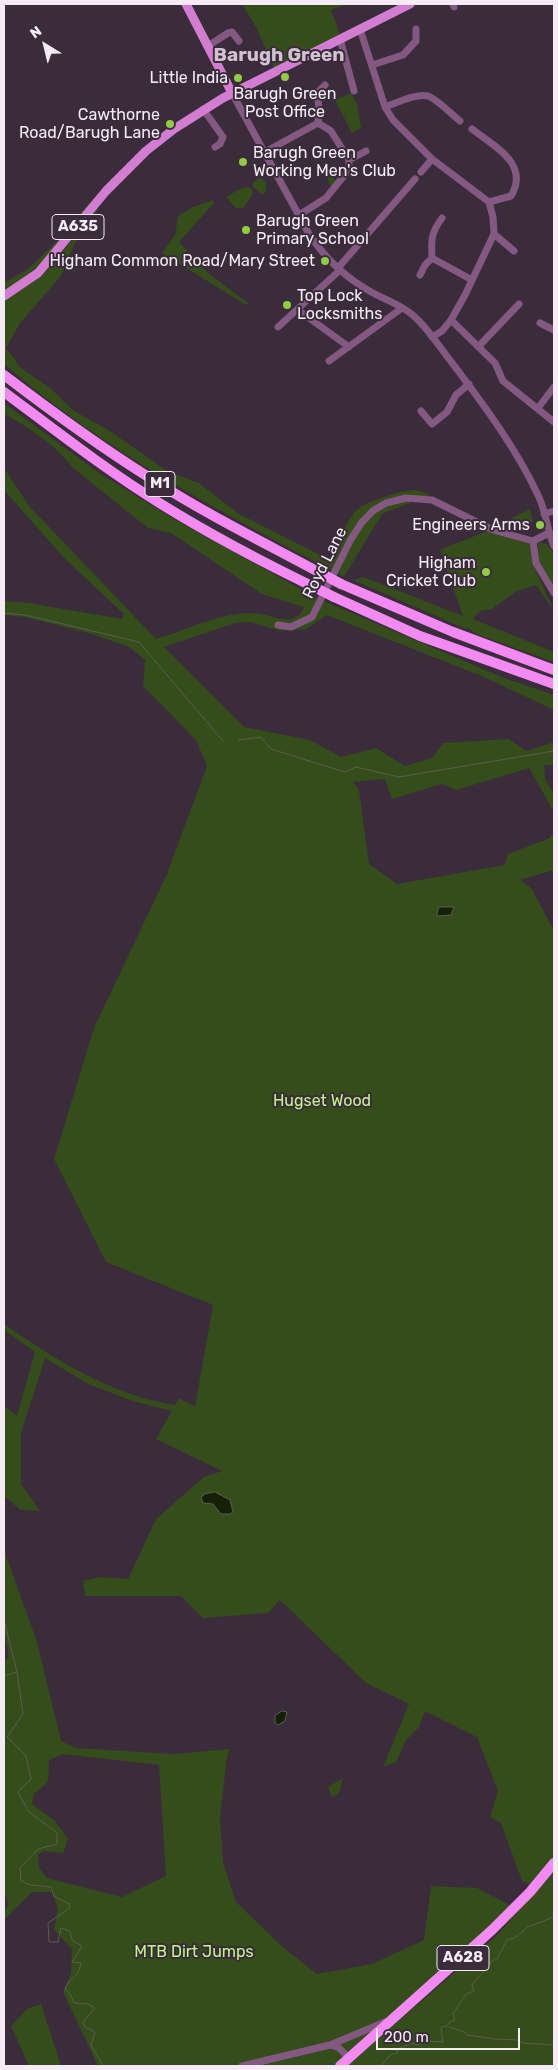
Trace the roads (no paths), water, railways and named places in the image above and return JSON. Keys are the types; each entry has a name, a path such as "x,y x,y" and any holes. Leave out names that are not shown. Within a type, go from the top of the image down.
{"highway":[{"name":"M1","path":"4,375 63,419 150,478 236,530 341,584 453,632 554,670"},
{"name":"M1","path":"4,392 107,468 161,505 273,567 420,636 554,684"},
{"name":"A628","path":"340,2066 480,1942 530,1892 554,1863"}],"main road":[{"path":"186,4 232,93"},
{"name":"A635","path":"4,296 38,273 106,191 128,168 174,129 203,109 232,93 410,4"}],"street":[{"path":"360,29 385,107 393,120 432,159 488,202 493,217 494,234 472,280 451,320 442,331 432,337"},
{"path":"372,65 407,52 416,41 416,29"},
{"path":"208,46 232,32 239,41"},
{"path":"340,39 354,91"},
{"path":"318,123 317,93 325,85"},
{"path":"232,93 299,216 320,250 339,269 370,292 402,308 418,319 469,384 519,458 539,498 554,546"},
{"path":"385,107 418,96 430,96 456,113 460,121"},
{"path":"203,109 224,137 220,144 215,147"},
{"path":"265,152 318,123"},
{"path":"299,216 326,198 347,172 349,160 331,131 318,123"},
{"path":"474,133 509,159 518,174 511,196 488,202"},
{"path":"349,160 366,151"},
{"path":"421,172 432,159"},
{"path":"278,327 339,269 416,179"},
{"path":"420,275 425,265 432,258 431,241 434,229 442,218"},
{"path":"494,234 514,252"},
{"path":"432,258 472,280"},
{"path":"479,346 519,304"},
{"path":"329,361 402,308"},
{"path":"298,310 349,346"},
{"path":"451,320 495,363 503,381 554,422"},
{"path":"540,323 549,330"},
{"path":"421,411 432,424 447,412 456,395 469,384"},
{"path":"538,408 554,387"},
{"name":"Royd Lane","path":"278,626 291,627 312,617 351,539 362,522 374,510 386,502 406,498 432,500 493,530 533,541"},
{"path":"544,514 554,511"},
{"path":"549,533 533,541 536,563 554,593"},
{"path":"242,2066 330,2045 392,2019"},
{"path":"330,2045 338,2047 349,2058"}],"waterway":[{"path":"4,613 25,615 139,642 223,741"},
{"path":"239,740 261,737 271,749 345,772 356,767 399,777 554,751"},
{"path":"4,1620 17,1672 23,1714 7,1737 26,1756 31,1779 18,1792 28,1811 57,1833 57,1844 38,1849 20,1868 21,1881 31,1885 51,1887 54,1896 69,1904 70,1908 48,1923 49,1942 58,1942 61,1928 70,1931 72,1940 82,1946 72,1962 81,1963 80,1968 65,1989 70,1994 74,2003 88,2004 95,2008 83,2022 85,2027 95,2032 91,2045 103,2066"},
{"path":"4,1676 17,1672"},
{"path":"381,2066 390,2055 397,2053 398,2049 411,2043 418,2045 425,2041 443,2042 441,2028 443,2026 446,2027 455,2020 453,2014 466,1994 474,1991 472,1985 495,1958 497,1959 507,1940 514,1938 528,1927 554,1917"},
{"path":"449,2027 464,2032 467,2035 517,2040 523,2043 554,2045"}],"place":[{"name":"Barugh Green Post Office","path":"285,77"},
{"name":"Little India","path":"238,78"},
{"name":"Cawthorne Road/Barugh Lane","path":"170,124"},
{"name":"Barugh Green Working Men's Club","path":"243,162"},
{"name":"Barugh Green Primary School","path":"246,230"},
{"name":"Higham Common Road/Mary Street","path":"325,261"},
{"name":"Top Lock Locksmiths","path":"287,305"},
{"name":"Engineers Arms","path":"540,525"},
{"name":"Higham Cricket Club","path":"486,572"}],"district":[{"name":"Barugh Green","path":"279,56"}],"park label":[{"name":"Hugset Wood","path":"322,1101"},
{"name":"MTB Dirt Jumps","path":"194,1952"}]}
